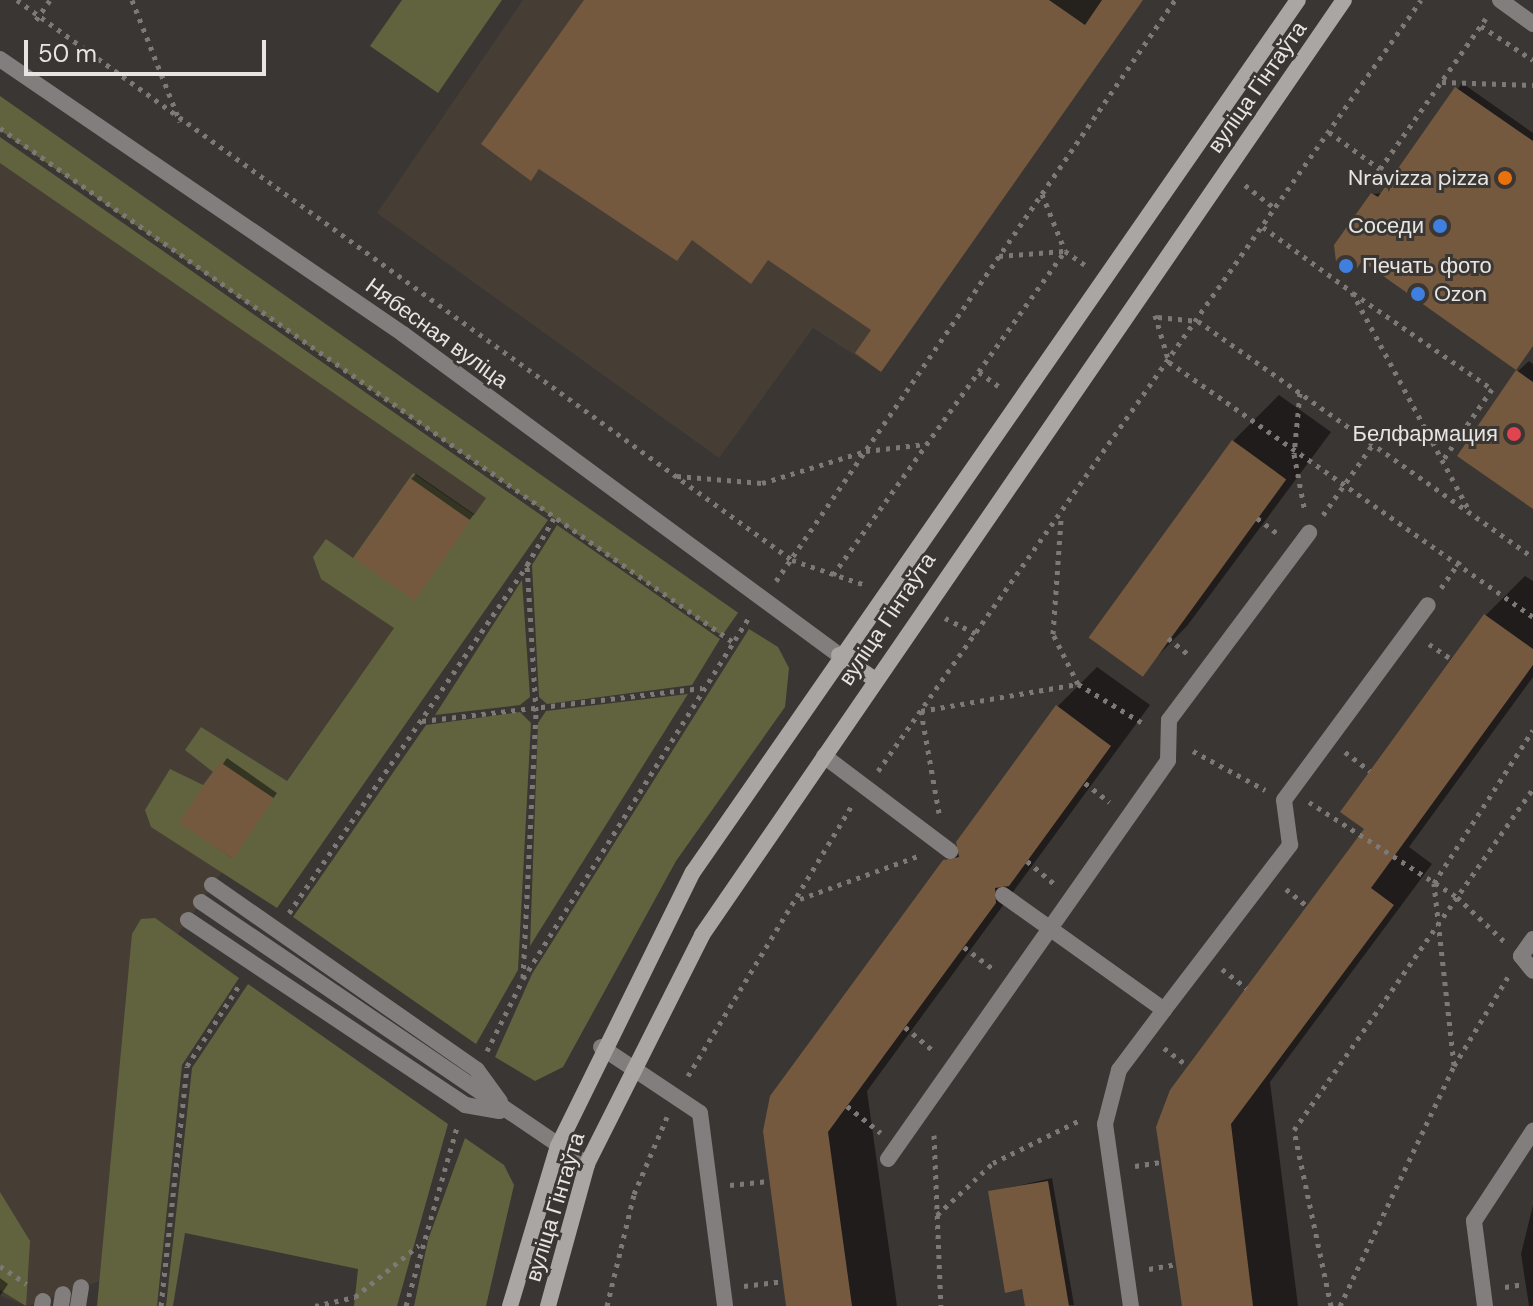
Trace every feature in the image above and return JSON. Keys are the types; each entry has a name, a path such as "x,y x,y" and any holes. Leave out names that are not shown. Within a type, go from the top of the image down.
{"main road":[{"name":"вуліца Гінтаўта","path":"510,1306 558,1146 601,1047 693,872 839,655 1298,0"},
{"name":"вуліца Гінтаўта","path":"548,1306 587,1164 633,1067 702,935 1134,298 1344,0"},
{"path":"839,655 874,679"}],"street":[{"path":"1496,4 1533,24"},
{"name":"Нябесная вуліца","path":"0,59 403,334 839,655"},
{"path":"893,1152 1168,760 1169,720 1309,533"},
{"path":"1131,1306 1105,1124 1119,1070 1290,845 1288,795 1428,605"},
{"path":"824,756 947,849"},
{"path":"212,885 477,1070 508,1113"},
{"path":"1003,895 1164,1010"},
{"path":"201,902 587,1164"},
{"path":"188,920 465,1105 508,1113"},
{"path":"1533,939 1521,956 1533,971"},
{"path":"601,1047 700,1113 724,1297"},
{"path":"1485,1306 1474,1221 1533,1131"},
{"path":"78,1306 81,1287"}],"path":[{"path":"17,0 36,20 792,560"},
{"path":"36,20 50,0"},
{"path":"132,0 181,123"},
{"path":"487,1051 523,979 733,642 1175,0"},
{"path":"607,1306 634,1194 677,1095 867,786 1061,519 1421,0"},
{"path":"1329,132 1380,169 1496,4"},
{"path":"1481,26 1533,60"},
{"path":"1441,82 1533,85"},
{"path":"0,128 733,642"},
{"path":"1226,170 1276,209"},
{"path":"1041,193 1065,251"},
{"path":"1263,227 1492,389 1443,460"},
{"path":"999,256 1065,251"},
{"path":"833,575 1065,251"},
{"path":"1352,292 1471,514"},
{"path":"1134,298 1158,317 1198,321 1533,557"},
{"path":"1158,317 1169,362 1294,454 1460,561 1533,617"},
{"path":"1300,393 1294,454 1309,533"},
{"path":"675,476 762,483 866,451 927,444"},
{"path":"1309,533 1373,444"},
{"path":"286,917 527,565 554,518"},
{"path":"1061,519 1053,634 1078,684 1168,739 1288,795 1457,897 1521,956 1454,1066 1340,1306"},
{"path":"1428,605 1460,561"},
{"path":"523,979 536,707 527,565"},
{"path":"921,711 1078,684"},
{"path":"421,721 703,688"},
{"path":"799,900 947,849 921,711"},
{"path":"1454,1066 1434,883 1533,730"},
{"path":"1085,783 1128,817"},
{"path":"1331,1306 1294,1130 1533,789"},
{"path":"1027,861 1072,899"},
{"path":"964,947 1013,984"},
{"path":"161,1306 187,1066 242,981"},
{"path":"905,1027 955,1067"},
{"path":"929,1104 941,1305"},
{"path":"937,1215 993,1163 1110,1105"},
{"path":"847,1106 893,1152"},
{"path":"406,1306 420,1245 457,1127"},
{"path":"710,1188 769,1181"},
{"path":"315,1306 355,1297 420,1245"},
{"path":"0,1266 27,1284"},
{"path":"724,1297 783,1281"}],"shaded area":[{"path":"523,0 1143,0 881,372 813,328 719,458 377,213"},
{"path":"0,147 491,491 138,991 103,1280 28,1306 0,1296"}],"green space":[{"path":"402,0 502,0 438,93 370,46"},
{"path":"0,96 738,613 722,636 0,130"},
{"path":"0,137 548,520 277,908 151,827 145,810 170,769 203,785 213,772 185,750 201,727 287,781 394,628 321,579 313,557 326,539 353,558 413,473 474,515 486,498 0,163"},
{"path":"557,525 720,639 692,685 547,704 539,697 532,565"},
{"path":"522,580 530,697 520,705 435,715"},
{"path":"749,629 778,647 789,668 785,707 676,861 563,1067 535,1081 495,1057 532,974"},
{"path":"688,694 530,946 538,723 546,711"},
{"path":"520,712 531,723 518,970 476,1044 293,917 426,725"},
{"path":"155,918 239,978 182,1065 157,1306 97,1306 132,934 141,919"},
{"path":"248,984 448,1124 397,1306 354,1306 358,1269 185,1233 173,1306 166,1306 192,1068"},
{"path":"465,1138 504,1165 514,1185 486,1306 414,1306 428,1240"},
{"path":"0,1192 30,1241 26,1306 0,1290"}],"building":[{"path":"584,0 1049,0 1085,25 1102,0 1143,0 881,372 855,353 871,330 768,260 751,284 692,240 677,261 539,169 531,181 481,144"},
{"name":"Соседи","path":"1455,87 1533,141 1533,346 1516,370 1362,261 1353,274 1336,262 1334,245 1371,193 1378,197"},
{"path":"1516,370 1533,382 1533,509 1457,456"},
{"path":"1232,440 1286,479 1143,677 1089,637"},
{"path":"410,478 471,520 414,601 354,558"},
{"path":"1484,614 1533,649 1533,665 1371,888 1394,905 1231,1124 1253,1306 1182,1306 1156,1127 1170,1090 1364,829 1340,812"},
{"path":"1056,705 1111,746 1009,886 995,888 996,903 828,1132 852,1306 786,1306 763,1131 770,1096 943,860 959,857 956,842"},
{"path":"220,762 274,798 233,859 179,823"},
{"path":"1048,1181 1069,1306 1025,1306 1022,1289 1005,1293 988,1191"}],"place":[{"name":"Nravizza pizza","path":"1505,178"},
{"name":"Соседи","path":"1440,226"},
{"name":"Печать фото","path":"1346,266"},
{"name":"Ozon","path":"1418,294"},
{"name":"Белфармация","path":"1514,434"}]}
